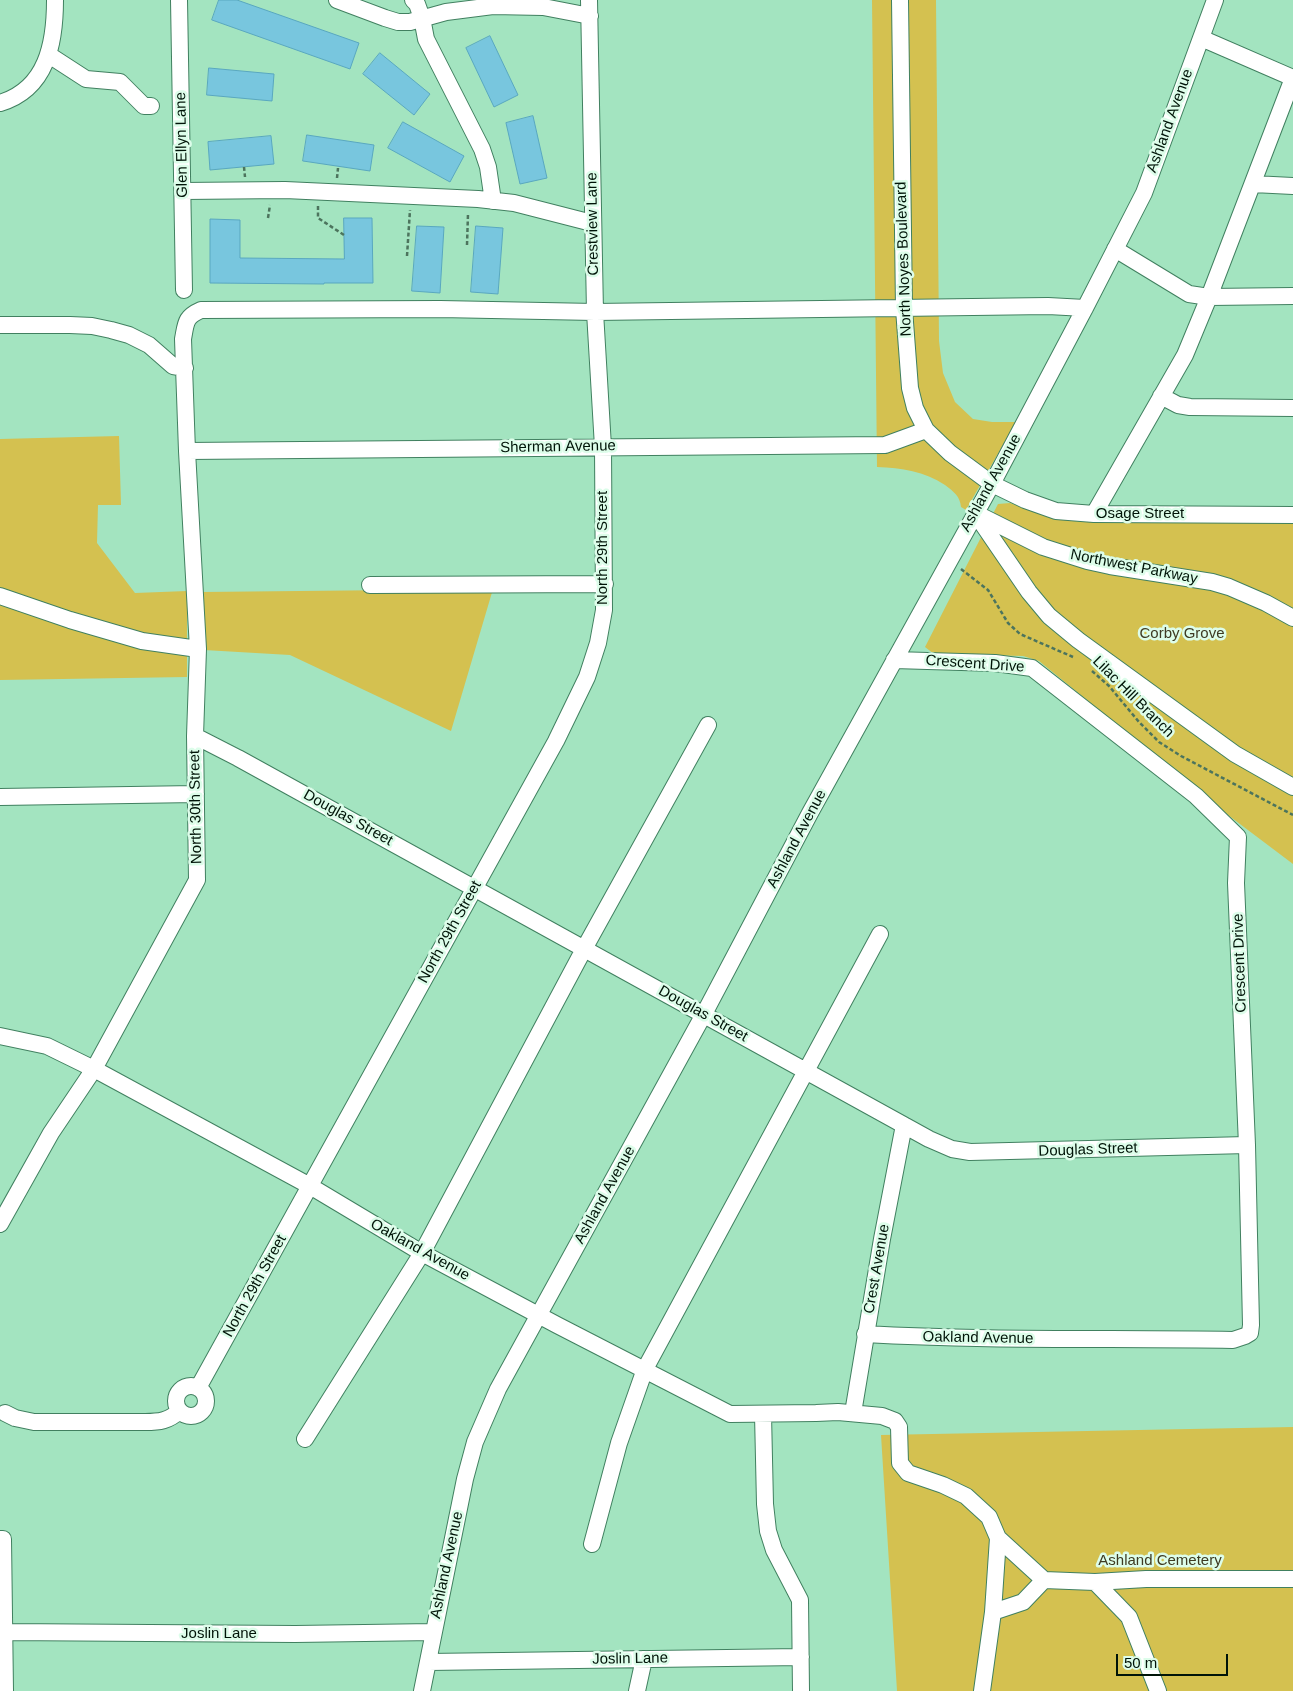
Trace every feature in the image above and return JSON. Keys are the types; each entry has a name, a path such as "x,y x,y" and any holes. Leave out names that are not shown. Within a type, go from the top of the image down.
{"street":[{"path":"0,103 16,97 31,84 44,67 52,46 55,0"},
{"name":"Glen Ellyn Lane","path":"179,0 184,290"},
{"path":"337,0 398,22 410,22 446,12 493,6 590,8"},
{"path":"413,0 417,4 422,18 426,39 482,149 489,173 493,201"},
{"name":"North Noyes Boulevard","path":"900,0 904,309 910,388 914,408 926,430 950,453 992,484"},
{"name":"Ashland Avenue","path":"422,1691 465,1479 475,1442 498,1389 704,1014 810,813 992,484 1085,308 1144,193 1215,0"},
{"name":"Crestview Lane","path":"590,8 592,223 603,447"},
{"path":"1094,514 1185,355 1293,78 1201,38"},
{"path":"49,55 86,79 120,82 144,106 151,106"},
{"path":"1253,184 1293,186"},
{"path":"183,192 317,192 469,199 514,203 592,223"},
{"path":"1115,249 1189,294 1209,297 1293,296"},
{"path":"595,312 1048,306 1085,308"},
{"name":"North 30th Street","path":"0,1224 51,1133 94,1069 197,880 195,736 198,650 187,451 184,339 186,321 192,314 201,310 440,309 595,312"},
{"path":"0,325 70,324 111,330 129,335 150,345 173,366 185,368"},
{"path":"1161,396 1178,405 1190,407 1293,408"},
{"name":"Sherman Avenue","path":"187,451 885,445 926,430"},
{"name":"North 29th Street","path":"4,1413 15,1418 34,1422 162,1422 173,1417 179,1411 176,1400 178,1394 187,1387 193,1386 198,1388 556,741 587,677 598,643 604,610 603,447"},
{"name":"Osage Street","path":"992,484 1025,500 1056,511 1094,514 1293,515"},
{"path":"975,513 1029,592 1050,616 1078,640 1228,749 1293,787"},
{"name":"Northwest Parkway","path":"975,513 1043,547 1086,561 1229,586 1293,618"},
{"path":"370,585 605,584"},
{"path":"0,596 70,620 142,641 198,650"},
{"name":"Crescent Drive","path":"894,660 995,663 1032,668 1196,796 1238,837 1236,883 1247,1145 1251,1283 1250,1333 1233,1340 1091,1339"},
{"path":"305,1439 422,1253 584,949 708,725"},
{"name":"Douglas Street","path":"195,736 929,1139 952,1149 970,1152 1247,1145"},
{"path":"0,797 196,794"},
{"path":"592,1544 619,1443 645,1369 880,934"},
{"name":"Oakland Avenue","path":"0,1036 47,1046 94,1069 310,1186 422,1253 730,1414 838,1412 882,1416 895,1421 899,1427 900,1464 904,1470 966,1496 989,1517 998,1538"},
{"name":"Crest Avenue","path":"853,1413 865,1334 904,1125"},
{"name":"Oakland Avenue","path":"865,1334 938,1338 1091,1339"},
{"path":"763,1414 765,1504 768,1531 774,1550 800,1600 802,1691"},
{"path":"998,1538 1044,1580 1095,1582 1146,1579 1293,1579"},
{"path":"982,1691 993,1612 998,1538"},
{"path":"2,1539 5,1691"},
{"path":"993,1612 1023,1602 1044,1580"},
{"path":"1095,1582 1129,1618 1158,1691"},
{"name":"Joslin Lane","path":"4,1632 295,1634 434,1632"},
{"name":"Joslin Lane","path":"428,1662 801,1658"},
{"path":"637,1691 644,1659"}],"path":[{"path":"317,192 318,218 344,235"},
{"path":"407,256 412,195"},
{"path":"467,245 469,199"},
{"name":"Lilac Hill Branch","path":"948,561 988,590 1008,623 1020,634 1080,661"},
{"name":"Lilac Hill Branch","path":"1088,667 1109,686 1139,722 1160,742 1181,756 1293,815"}],"green space":[{"path":"872,0 936,0 939,341 943,373 955,402 973,419 992,422 1016,422 966,510 961,507 958,497 954,492 929,476 913,471 877,467"},
{"path":"119,436 121,505 98,505 97,543 135,593 187,591 187,677 0,680 0,439"},
{"name":"Corby Grove","path":"1010,503 1051,517 1081,522 1293,522 1293,864 1228,815 1039,661 1023,656 934,654 925,647 998,504"},
{"path":"493,589 451,731 290,655 204,650 202,592"},
{"name":"Ashland Cemetery","path":"1293,1427 1293,1691 897,1691 881,1435"}],"building":[{"path":"219,0 237,0 359,43 350,69 212,20"},
{"path":"490,36 518,95 494,107 466,48"},
{"path":"380,53 430,94 414,115 363,74"},
{"path":"209,68 274,74 272,101 207,95"},
{"path":"533,116 547,178 520,184 506,123"},
{"path":"403,122 464,156 450,182 388,148"},
{"path":"307,135 374,145 370,171 303,161"},
{"path":"271,136 274,164 210,170 208,142"},
{"path":"344,218 372,218 373,283 210,283 210,219 240,220 240,258 344,259"},
{"path":"417,226 444,227 440,293 412,291"},
{"path":"476,226 503,228 498,294 471,292"}]}
